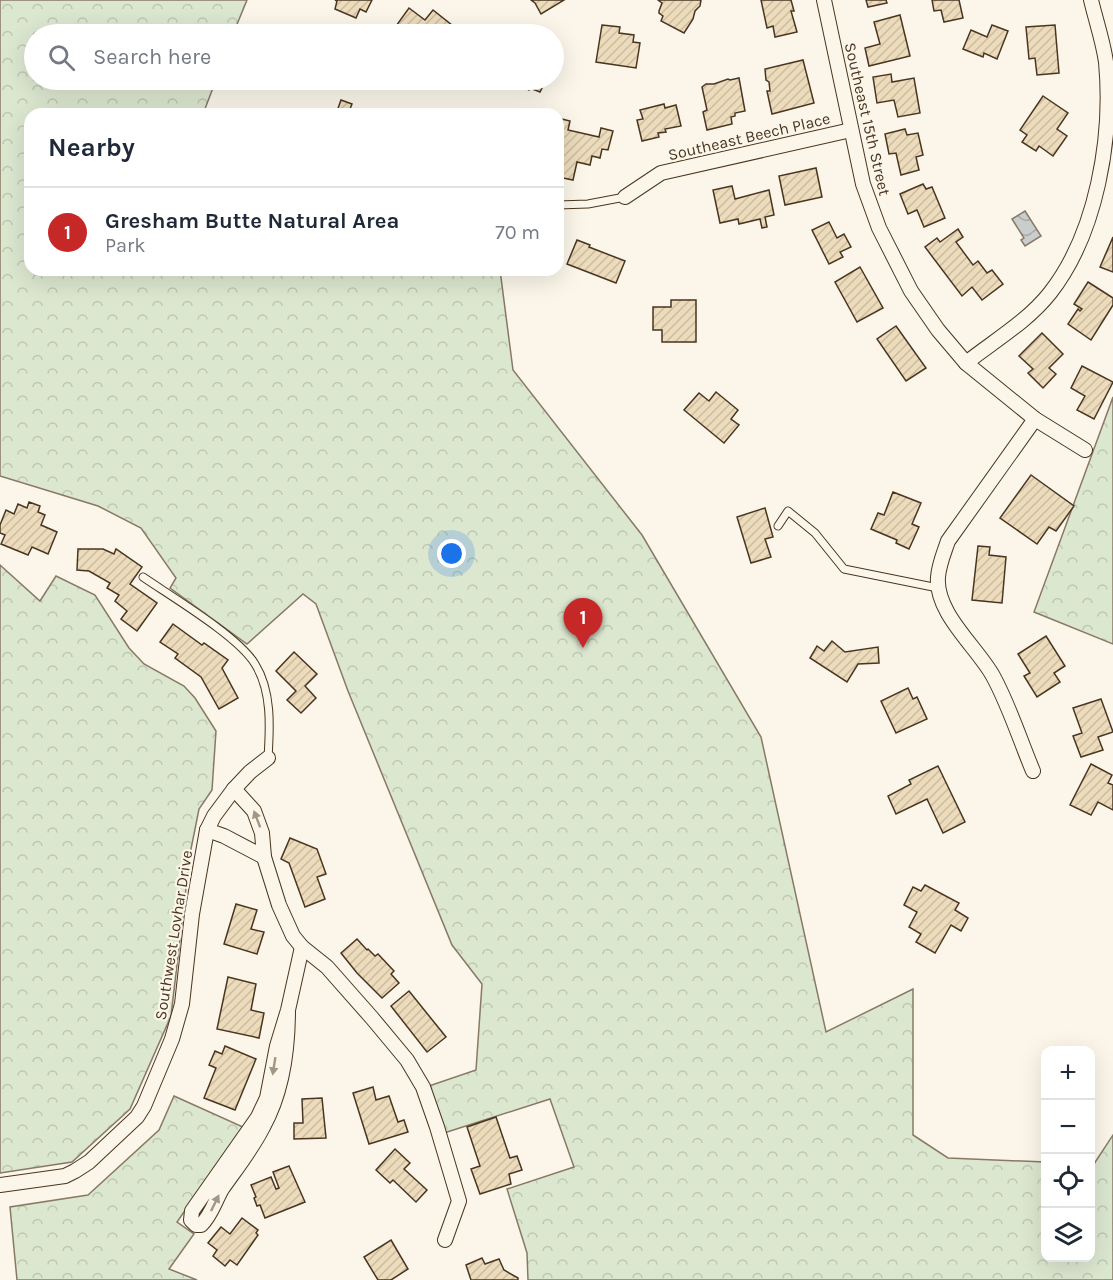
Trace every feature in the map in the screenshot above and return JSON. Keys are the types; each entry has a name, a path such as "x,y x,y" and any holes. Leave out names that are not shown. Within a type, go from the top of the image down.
{"street":[{"name":"Southeast 15th Street","path":"824,0 863,184 888,250 911,291 938,330 966,363 1035,419 1085,450"},
{"path":"966,363 1016,324 1050,293 1073,256 1090,216 1106,152 1109,107 1106,62 1091,0"},
{"name":"Southeast Beech Place","path":"625,197 661,173 851,130"},
{"path":"1033,771 993,676 953,620 940,596 937,578 940,561 948,541 1035,419"},
{"name":"Southwest Lovhar Drive","path":"0,1185 65,1176 75,1171 89,1162 137,1117 144,1106 172,1039 182,1004 192,914 207,830 214,816 234,789 250,771 268,758"},
{"path":"234,789 254,811 262,833 264,857 285,923 302,947 327,967 372,1017 407,1060 423,1087 459,1201 445,1240"},
{"path":"207,830 224,836 264,857"},
{"path":"288,1010 285,1062 273,1108 255,1142 214,1202 207,1220 201,1225 196,1225 191,1220 192,1211 258,1117 267,1098 277,1046 288,1010 302,947"}],"lane":[{"path":"564,205 588,204 625,197"},
{"path":"778,526 788,511 815,533 844,569 939,588"},
{"path":"143,577 225,634 256,664 269,706 268,758"}],"green space":[{"path":"0,0 247,0 237,24 24,24 24,90 212,90 205,108 24,108 24,276 501,276 513,370 642,535 761,737 826,1032 913,989 913,1135 948,1158 1041,1162 1041,1262 1095,1262 1095,1162 1113,1135 1113,1280 528,1280 527,1253 507,1189 574,1167 550,1099 444,1133 429,1086 476,1070 482,984 452,945 348,691 316,604 303,594 247,644 170,588 176,578 141,528 98,506 0,476"},
{"path":"1113,397 1113,644 1034,612"},
{"path":"0,565 40,601 56,576 95,595 129,648 144,664 184,686 195,698 216,731 212,790 199,809 190,854 171,1016 130,1109 72,1162 0,1173"},
{"path":"174,1096 243,1127 177,1222 194,1234 169,1269 197,1280 17,1280 10,1207 88,1195 159,1130"}],"water":[{"path":"1025,211 1041,236 1025,246 1021,240 1024,238 1012,219"}],"building":[{"path":"335,0 372,0 366,12 360,9 356,18 335,9 337,1"},
{"path":"531,0 564,0 541,14"},
{"path":"658,0 701,0 700,6 684,33 661,21 663,16 659,11 662,3"},
{"path":"761,0 791,0 794,11 791,11 797,32 775,37 773,26 767,28"},
{"path":"866,0 886,0 887,3 868,7"},
{"path":"932,0 959,0 963,18 944,22 941,10 934,11"},
{"path":"409,8 425,20 433,10 450,24 397,24"},
{"path":"900,15 910,56 869,66 865,48 880,44 874,22"},
{"path":"602,25 620,27 619,33 634,35 633,42 640,43 636,68 596,62"},
{"path":"992,25 1008,31 997,59 984,53 983,57 963,49 971,30 987,37"},
{"path":"1055,25 1059,73 1037,75 1035,58 1029,59 1026,27"},
{"path":"803,60 814,103 772,114 767,91 770,91 769,82 766,80 765,69"},
{"path":"891,74 892,82 914,78 920,113 898,117 894,100 877,103 873,77"},
{"path":"739,78 745,111 735,113 735,116 731,117 732,124 707,130 703,112 707,110 702,87 706,84"},
{"path":"1043,96 1068,113 1057,129 1067,136 1053,156 1039,146 1036,151 1022,142 1027,135 1020,130"},
{"path":"341,100 352,104 350,108 338,108"},
{"path":"664,104 665,108 676,105 681,126 665,129 666,132 658,133 659,137 642,141 637,120 643,119 640,110"},
{"path":"564,120 570,121 568,130 599,137 601,128 613,131 608,150 602,149 600,158 592,156 590,165 577,162 573,180 564,178"},
{"path":"905,129 907,135 918,133 923,155 916,157 919,170 901,175 896,153 889,154 885,134"},
{"path":"816,168 822,197 785,205 779,176"},
{"path":"923,184 926,189 932,187 945,218 924,227 917,210 908,214 900,194"},
{"path":"732,186 735,199 769,190 774,215 765,217 767,227 762,228 760,219 739,224 738,219 720,223 713,190"},
{"path":"829,222 837,238 844,234 851,247 840,252 843,257 829,264 812,230"},
{"path":"958,229 963,237 956,242 973,265 978,261 987,273 992,270 1003,284 982,300 972,287 962,296 925,247 937,238 940,242"},
{"path":"1113,237 1113,272 1100,267"},
{"path":"577,240 625,261 616,283 567,264"},
{"path":"860,267 883,308 857,322 835,282"},
{"path":"1088,282 1113,298 1113,305 1091,340 1068,324 1078,309 1080,311 1082,309 1074,304"},
{"path":"671,300 696,300 696,342 662,342 662,330 653,330 653,307 671,307"},
{"path":"896,326 926,368 906,381 877,339"},
{"path":"1042,333 1063,354 1049,368 1056,374 1043,388 1028,373 1033,369 1019,356"},
{"path":"1082,366 1113,382 1094,419 1077,410 1085,396 1071,388"},
{"path":"716,392 738,410 731,419 739,425 724,443 684,410 699,393 709,401"},
{"path":"1031,475 1074,506 1056,531 1049,527 1037,544 1000,518"},
{"path":"893,492 921,503 912,524 919,527 909,549 896,543 897,540 871,529 878,513 884,515"},
{"path":"29,502 40,506 38,512 45,515 41,525 57,532 48,554 32,547 28,555 1,544 5,535 0,533 0,525 6,510 14,514 18,504 27,508"},
{"path":"765,508 773,537 765,539 771,557 751,563 737,517"},
{"path":"978,546 990,547 989,555 1006,557 1002,603 972,600"},
{"path":"78,549 103,549 114,554 116,549 142,567 130,584 157,603 137,631 121,619 127,611 115,601 119,595 107,588 110,583 89,571 77,570"},
{"path":"173,624 228,660 222,668 238,698 219,709 201,677 175,658 178,654 160,642"},
{"path":"1046,636 1065,666 1054,673 1060,682 1037,697 1024,676 1030,673 1018,654"},
{"path":"832,641 845,652 878,647 879,663 858,664 847,682 810,658 817,646 824,651"},
{"path":"294,652 317,674 305,686 316,698 301,713 287,700 296,691 276,671"},
{"path":"908,688 913,699 917,697 927,719 896,733 881,701"},
{"path":"1101,699 1113,732 1098,737 1103,750 1081,757 1073,736 1082,733 1073,708"},
{"path":"1091,764 1112,775 1108,783 1113,785 1113,810 1098,802 1091,815 1070,805"},
{"path":"938,766 965,822 943,833 927,799 896,814 888,796 911,784 909,780"},
{"path":"290,838 317,849 326,874 317,877 325,899 305,907 289,863 281,859"},
{"path":"925,885 959,903 955,910 968,918 961,931 951,925 935,953 916,942 921,934 909,927 917,912 904,905 913,887 921,891"},
{"path":"236,904 257,910 251,929 264,932 257,954 224,944"},
{"path":"357,939 375,956 378,954 394,971 391,974 399,983 382,998 341,953"},
{"path":"228,977 256,984 251,1010 264,1013 259,1038 217,1029"},
{"path":"409,991 446,1037 427,1052 391,1006"},
{"path":"225,1046 256,1059 235,1110 204,1098 216,1068 209,1065 215,1051 222,1054"},
{"path":"373,1087 376,1100 389,1096 398,1122 404,1120 408,1132 369,1144 353,1093"},
{"path":"322,1098 326,1138 294,1139 294,1123 303,1123 302,1099"},
{"path":"496,1117 510,1158 517,1156 522,1170 509,1174 511,1184 480,1194 471,1169 480,1166 467,1127"},
{"path":"395,1149 410,1163 404,1169 427,1190 416,1202 393,1180 390,1183 376,1170"},
{"path":"289,1166 305,1202 265,1218 260,1205 257,1206 251,1185 271,1177 276,1189 279,1188 273,1172"},
{"path":"242,1218 258,1230 256,1233 258,1235 237,1265 230,1260 225,1266 213,1256 217,1250 208,1243 221,1227 230,1234"},
{"path":"391,1240 408,1269 391,1280 378,1280 364,1257"},
{"path":"482,1258 485,1264 499,1259 504,1270 518,1280 471,1280 466,1265"}],"place":[{"name":"Gresham Butte Natural Area","path":"583,648"}]}
